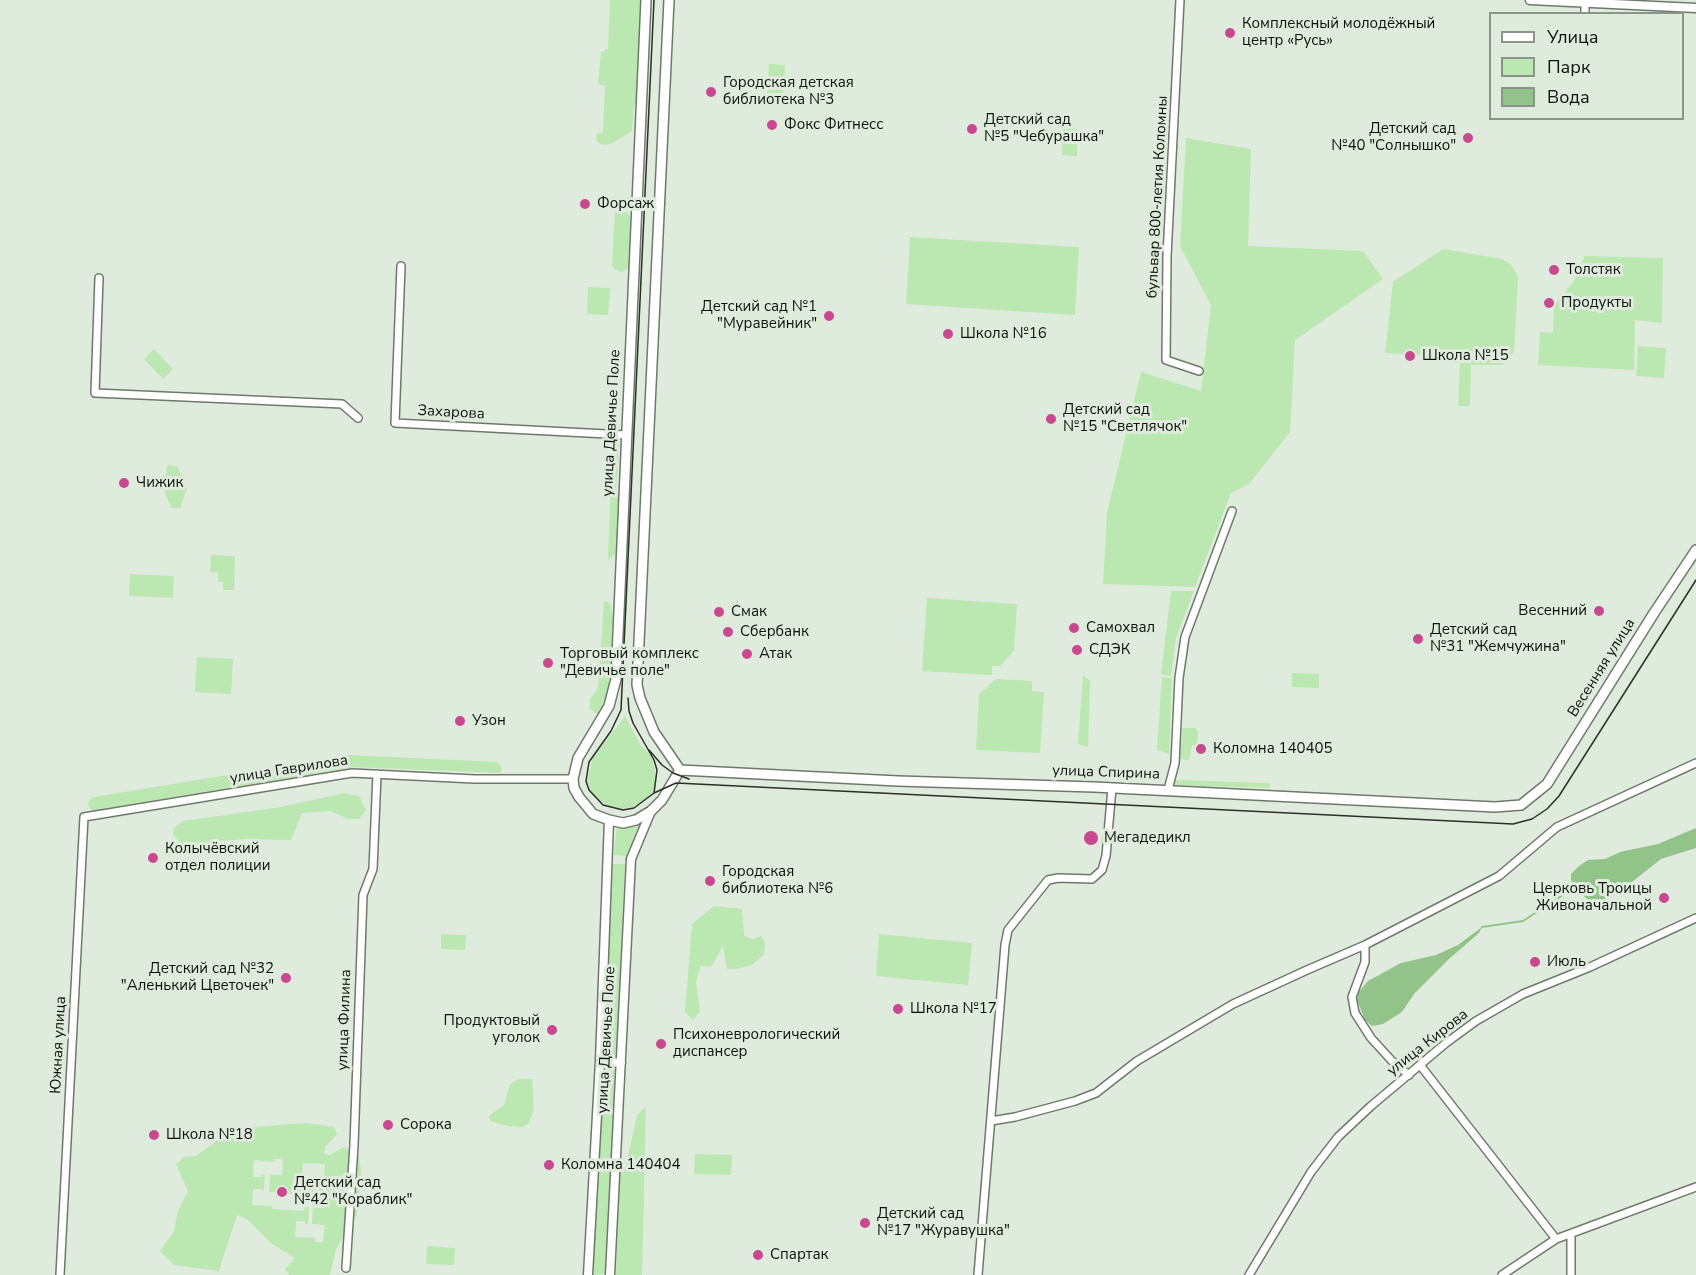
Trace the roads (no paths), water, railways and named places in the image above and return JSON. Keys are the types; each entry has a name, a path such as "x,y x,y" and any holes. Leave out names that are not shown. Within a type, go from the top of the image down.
{"main road":[{"name":"улица Девичье Поле","path":"573,779 578,758 609,706 616,679 646,0"},
{"path":"669,0 637,685 654,732 680,770"},
{"name":"Весенняя улица","path":"1530,799 1547,784 1559,767 1642,632 1696,550"},
{"name":"улица Девичье Поле","path":"651,811 662,800 680,770"},
{"name":"улица Спирина","path":"680,770 898,781 1168,790 1495,807 1521,805 1530,799"},
{"path":"573,779 574,788 593,814 622,822 651,811"}],"street":[{"name":"бульвар 800-летия Коломны","path":"1180,0 1167,252 1166,360 1199,371"},
{"path":"1530,0 1696,8"},
{"path":"1585,3 1585,12"},
{"name":"Захарова","path":"401,266 396,423 626,435"},
{"path":"99,278 95,393 342,404 358,418"},
{"path":"1168,790 1175,763 1179,678 1185,637 1233,511"},
{"path":"991,1121 1075,1101 1096,1093 1137,1061 1233,1004 1365,945 1499,876 1557,827 1696,763"},
{"name":"улица Гаврилова","path":"84,817 352,772 474,778 573,779"},
{"name":"улица Филина","path":"346,1268 354,1145 363,895 373,869 377,774"},
{"path":"978,1275 1008,930 1048,880 1092,879 1102,870 1106,856 1112,788"},
{"name":"улица Девичье Поле","path":"610,1275 631,859 651,811"},
{"name":"Южная улица","path":"60,1275 84,817"},
{"name":"улица Девичье Поле","path":"588,1275 600,1061 609,820"},
{"name":"улица Кирова","path":"1249,1275 1311,1172 1338,1137 1446,1043 1476,1021 1523,994 1590,967 1696,918"},
{"path":"1365,945 1365,962 1352,997 1355,1013 1371,1038 1408,1075"},
{"path":"600,1061 621,1063"},
{"path":"1420,1065 1556,1239"},
{"path":"1502,1275 1556,1239 1696,1186"},
{"path":"1571,1234 1571,1275"}],"water":[{"path":"1696,828 1696,848 1661,859 1618,893 1596,903 1577,890 1571,880 1571,874 1588,860 1605,859 1620,852 1658,844"},
{"path":"1482,927 1479,933 1414,994 1402,1012 1383,1024 1372,1026 1365,1020 1357,1000 1358,993 1368,981 1401,963 1436,955 1458,945"}],"waterway":[{"path":"1482,927 1523,921 1566,893"}],"tram line":[{"path":"654,0 621,710 611,731 589,762 586,781 589,790 603,805 623,810 634,808 654,793 676,783 1513,824 1532,819 1547,809 1559,796 1696,580"},
{"path":"628,698 633,723 654,760 657,770 654,793"},
{"path":"649,750 662,765 673,773 689,779"}],"place":[{"name":"Комплексный молодёжный центр «Русь»","path":"1230,33"},
{"name":"Городская детская библиотека №3","path":"711,92"},
{"name":"Фокс Фитнесс","path":"772,125"},
{"name":"Детский сад №5 \"Чебурашка\"","path":"972,129"},
{"name":"Детский сад №40 \"Солнышко\"","path":"1468,138"},
{"name":"Форсаж","path":"585,204"},
{"name":"Толстяк","path":"1554,270"},
{"name":"Продукты","path":"1549,303"},
{"name":"Детский сад №1 \"Муравейник\"","path":"829,316"},
{"name":"Школа №16","path":"948,334"},
{"name":"Школа №15","path":"1410,356"},
{"name":"Детский сад №15 \"Светлячок\"","path":"1051,419"},
{"name":"Чижик","path":"124,483"},
{"name":"Весенний","path":"1599,611"},
{"name":"Смак","path":"719,612"},
{"name":"Самохвал","path":"1074,628"},
{"name":"Сбербанк","path":"728,632"},
{"name":"Детский сад №31 \"Жемчужина\"","path":"1418,639"},
{"name":"СДЭК","path":"1077,650"},
{"name":"Атак","path":"747,654"},
{"name":"Торговый комплекс \"Девичье поле\"","path":"548,663"},
{"name":"Узон","path":"460,721"},
{"name":"Коломна 140405","path":"1201,749"},
{"name":"Мегадедикл","path":"1091,838"},
{"name":"Колычёвский отдел полиции","path":"153,858"},
{"name":"Городская библиотека №6","path":"710,881"},
{"name":"Церковь Троицы Живоначальной","path":"1664,898"},
{"name":"Июль","path":"1535,962"},
{"name":"Детский сад №32 \"Аленький Цветочек\"","path":"286,978"},
{"name":"Школа №17","path":"898,1009"},
{"name":"Продуктовый уголок","path":"552,1030"},
{"name":"Психоневрологический диспансер","path":"661,1044"},
{"name":"Сорока","path":"388,1125"},
{"name":"Школа №18","path":"154,1135"},
{"name":"Коломна 140404","path":"549,1165"},
{"name":"Детский сад №42 \"Кораблик\"","path":"282,1192"},
{"name":"Детский сад №17 \"Журавушка\"","path":"865,1223"},
{"name":"Спартак","path":"758,1255"}]}
